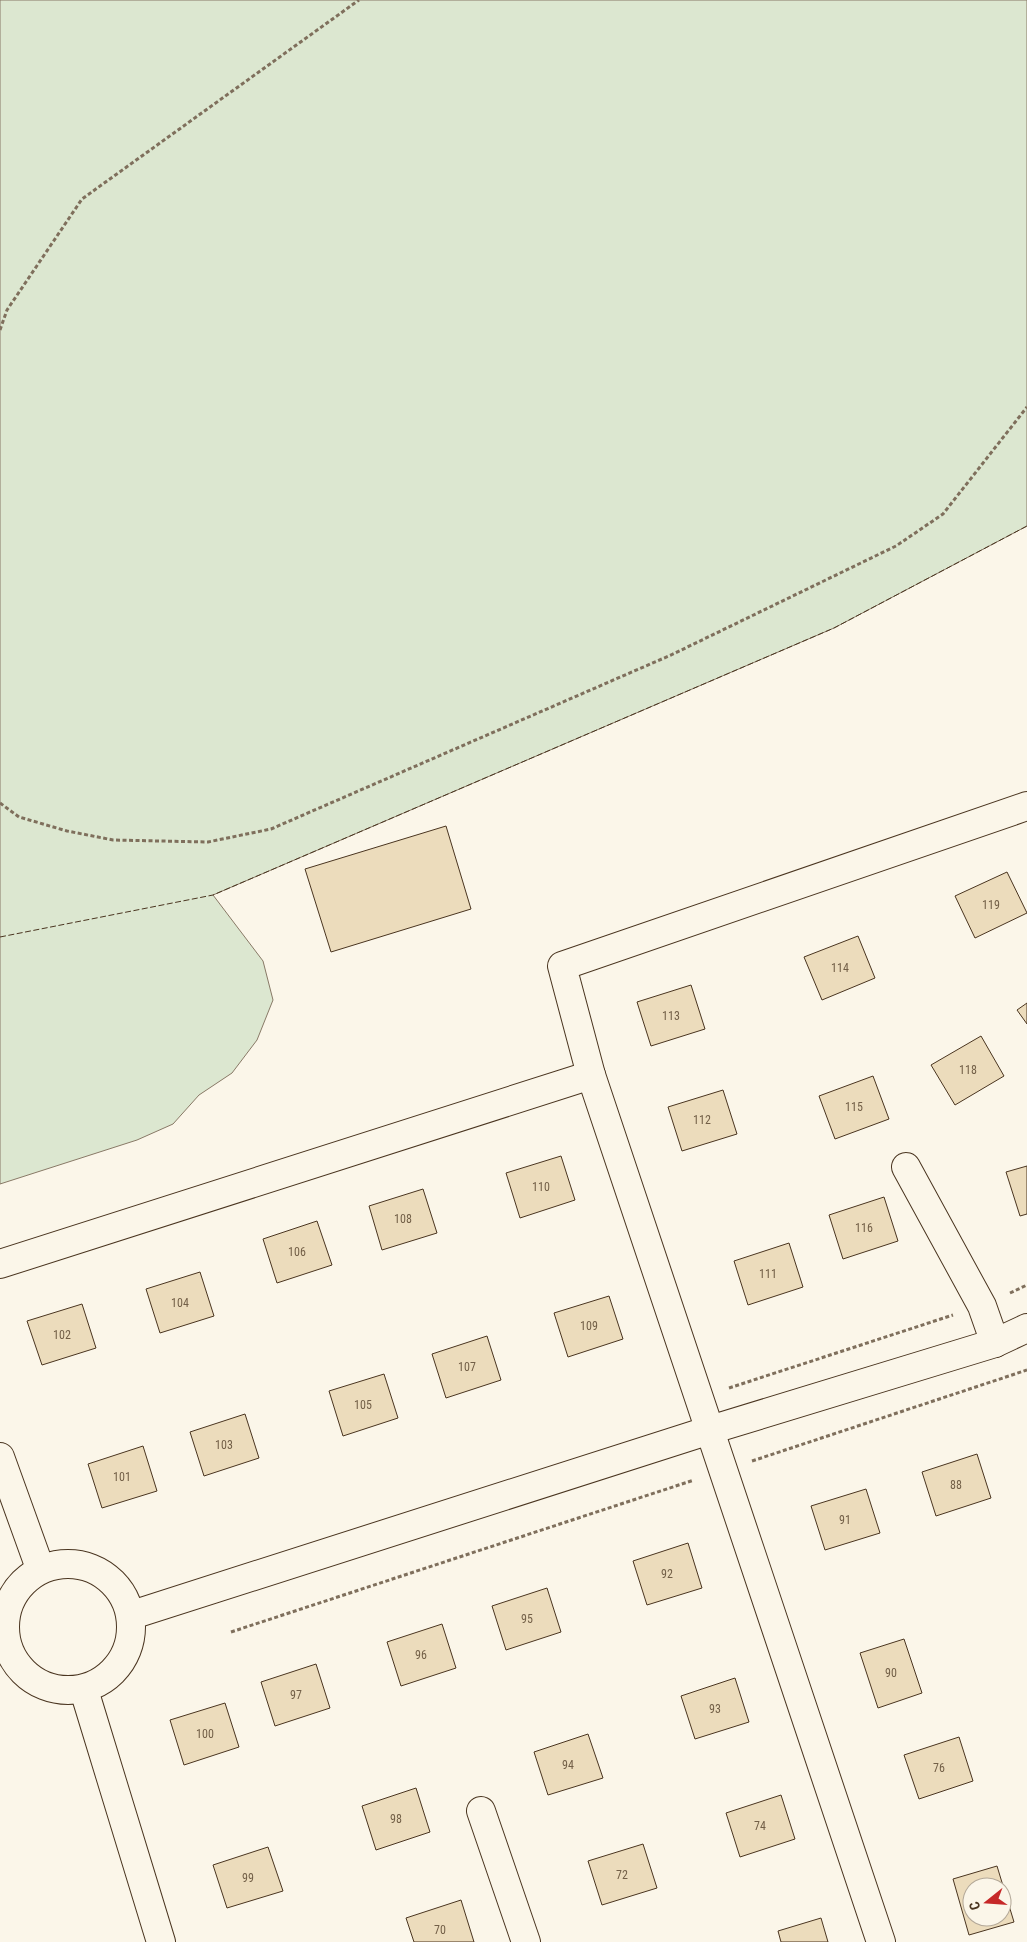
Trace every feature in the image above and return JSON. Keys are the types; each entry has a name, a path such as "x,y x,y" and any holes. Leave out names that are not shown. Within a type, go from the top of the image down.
{"street":[{"path":"881,1942 591,1075 562,966 1027,807"},
{"path":"0,1264 591,1075"},
{"path":"906,1167 982,1306 995,1343"},
{"path":"132,1615 710,1430 995,1343 1027,1328"},
{"path":"0,1458 40,1568"},
{"path":"79,1562 114,1580 132,1615 130,1647 112,1674 84,1690 46,1688 16,1665 3,1630 12,1593 40,1568 79,1562"},
{"path":"84,1690 161,1942"},
{"path":"481,1811 526,1942"}],"path":[{"path":"0,330 7,310 82,199 359,0"},
{"path":"0,803 20,817 66,830 113,840 208,842 271,829 671,655 896,546 943,514 1027,407"},
{"path":"700,1398 982,1306 1027,1285"},
{"path":"231,1632 1027,1370"}],"green space":[{"path":"0,0 1027,0 1027,526 834,628 213,895 263,961 273,1000 257,1040 232,1073 199,1095 173,1124 137,1140 0,1184"}],"building":[{"path":"446,826 471,909 331,952 305,869"},
{"path":"1007,872 1027,913 975,938 955,896"},
{"path":"858,936 875,978 822,1000 804,957"},
{"path":"691,985 705,1029 651,1046 637,1002"},
{"path":"1027,1003 1027,1024 1017,1010"},
{"path":"981,1036 1004,1076 955,1105 931,1065"},
{"path":"873,1076 889,1119 835,1139 819,1096"},
{"path":"723,1090 737,1134 682,1151 668,1107"},
{"path":"561,1156 575,1200 520,1218 506,1173"},
{"path":"1027,1166 1027,1214 1020,1216 1006,1172"},
{"path":"423,1189 437,1233 382,1250 369,1206"},
{"path":"884,1197 898,1241 843,1259 829,1215"},
{"path":"317,1221 332,1265 277,1283 263,1239"},
{"path":"789,1243 803,1287 748,1305 734,1261"},
{"path":"200,1272 214,1316 160,1333 146,1289"},
{"path":"609,1296 623,1339 568,1357 554,1313"},
{"path":"82,1304 96,1348 42,1365 27,1321"},
{"path":"487,1336 501,1380 446,1398 432,1354"},
{"path":"384,1374 398,1418 343,1436 329,1391"},
{"path":"245,1414 259,1458 204,1476 190,1432"},
{"path":"143,1446 157,1491 102,1508 88,1464"},
{"path":"977,1454 991,1498 936,1516 922,1472"},
{"path":"866,1489 880,1533 825,1550 811,1506"},
{"path":"688,1543 702,1588 647,1605 633,1561"},
{"path":"547,1588 561,1632 506,1650 492,1606"},
{"path":"442,1624 456,1668 401,1686 387,1642"},
{"path":"904,1639 922,1693 878,1708 860,1653"},
{"path":"316,1664 330,1708 275,1726 261,1682"},
{"path":"735,1678 749,1722 695,1739 681,1696"},
{"path":"225,1703 239,1747 184,1765 170,1720"},
{"path":"588,1734 603,1778 548,1795 534,1752"},
{"path":"959,1737 973,1781 919,1799 904,1755"},
{"path":"416,1788 430,1832 376,1850 362,1806"},
{"path":"781,1795 795,1839 740,1857 726,1813"},
{"path":"643,1844 657,1888 602,1905 588,1861"},
{"path":"268,1847 283,1891 227,1908 213,1865"},
{"path":"997,1866 1000,1877 962,1877 962,1910 953,1879"},
{"path":"461,1900 474,1942 414,1942 406,1918"},
{"path":"821,1918 828,1942 781,1942 778,1931"},
{"path":"967,1927 997,1927 969,1935"}],"fence":[{"path":"0,937 213,895 834,628 1027,526"}]}
